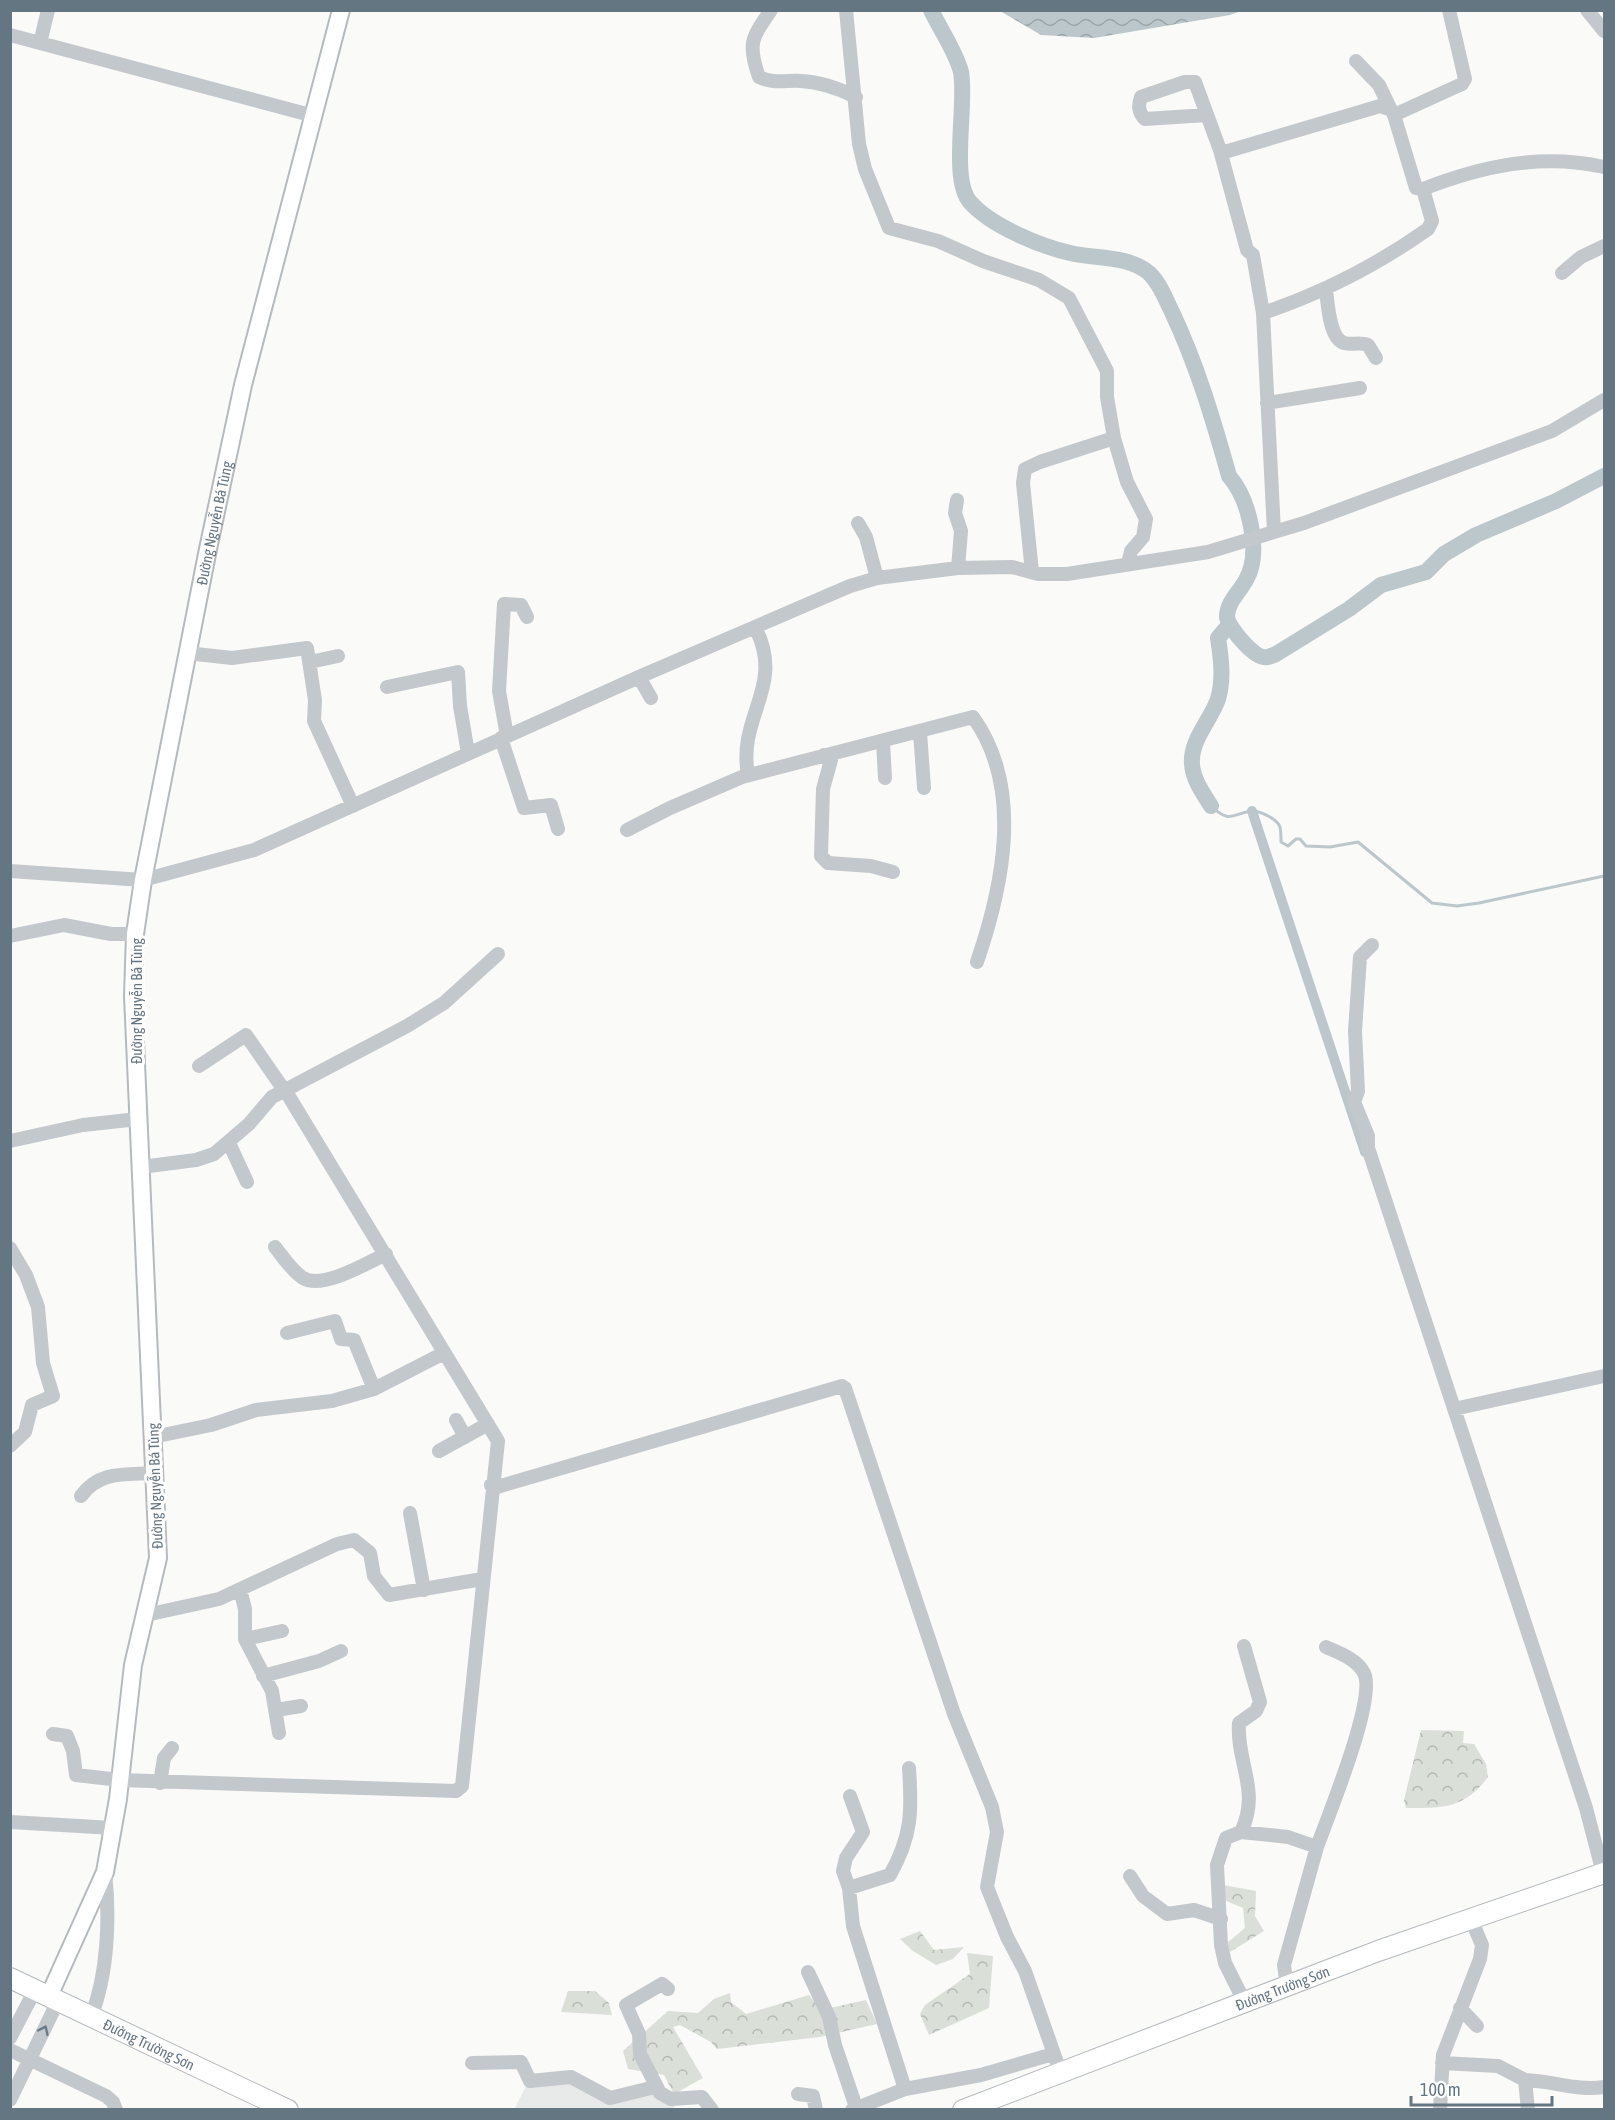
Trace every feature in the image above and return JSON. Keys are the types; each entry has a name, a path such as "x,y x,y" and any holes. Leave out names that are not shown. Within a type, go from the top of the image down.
{"highway":[{"name":"Đường Trường Sơn","path":"963,2109 1061,2074 1244,2001 1604,1873"},
{"name":"Đường Trường Sơn","path":"10,1977 288,2109"}],"main road":[{"name":"Đường Nguyễn Bá Tùng","path":"47,1996 105,1872 120,1780 127,1704 158,1558 133,996 135,934 143,880 189,643 243,385 341,10"}],"street":[{"path":"40,43 48,10"},
{"path":"771,10 753,36 750,50 759,76 769,82 801,81 821,84 856,97"},
{"path":"846,10 859,144 865,169 889,228 938,241 983,261 1039,280 1069,298 1107,371 1107,397 1114,438 1125,476 1146,519 1143,537 1131,551 1128,564"},
{"path":"1393,113 1462,84 1465,79 1449,10"},
{"path":"1587,10 1605,31"},
{"path":"10,35 314,116"},
{"path":"1356,61 1378,85 1393,113 1416,188 1423,189 1468,171 1533,160 1605,167"},
{"path":"1208,115 1145,119 1140,114 1138,106 1141,97 1185,82 1195,82 1208,115 1220,150 1247,250 1252,255 1263,313 1270,533"},
{"path":"1220,150 1228,151 1380,106 1393,113"},
{"path":"1263,313 1326,290 1401,248 1428,229 1432,221 1423,189"},
{"path":"1562,273 1581,257 1605,246"},
{"path":"1326,290 1333,329 1338,339 1347,343 1368,345 1376,358"},
{"path":"1267,403 1360,388"},
{"path":"10,871 143,880 254,850 850,585 877,578 958,568 1012,567 1032,572 1067,574 1208,552 1270,533 1552,431 1605,400"},
{"path":"1032,572 1023,483 1025,470 1041,462 1114,438"},
{"path":"957,500 955,513 961,531 958,568"},
{"path":"858,523 866,537 877,578"},
{"path":"527,617 521,605 504,604 499,691 504,737 524,808 551,805 558,829"},
{"path":"748,775 746,739 767,672 763,643 755,627"},
{"path":"189,643 232,658 307,648 315,700 314,721 353,806"},
{"path":"309,662 338,656"},
{"path":"387,687 458,672 460,706 468,753"},
{"path":"639,677 651,698"},
{"path":"627,830 670,808 748,775 973,717 985,733 998,765 1004,841 996,902 976,962"},
{"path":"920,732 924,788"},
{"path":"883,742 885,778"},
{"path":"824,755 831,759 823,789 821,856 828,863 871,866 893,872"},
{"path":"10,936 64,925 111,934 135,934"},
{"path":"1372,945 1360,957 1355,1031 1358,1091 1354,1102 1368,1136 1368,1148 1586,1808 1604,1873"},
{"path":"141,1167 196,1160 214,1154 229,1143 272,1097 407,1026 444,1003 498,954"},
{"path":"53,1734 67,1736 73,1751 76,1775 160,1783 404,1791 460,1790 491,1485 498,1441 386,1254 284,1090 246,1035 199,1066"},
{"path":"10,1141 83,1125 138,1119"},
{"path":"229,1143 246,1182"},
{"path":"275,1247 298,1274 306,1280 314,1281 329,1280 386,1254"},
{"path":"10,1248 26,1275 38,1307 43,1363 53,1396 32,1405 25,1432 10,1446"},
{"path":"287,1333 335,1321 341,1339 354,1340 374,1389"},
{"path":"153,1437 211,1425 256,1410 323,1403 374,1389 444,1353"},
{"path":"1454,1409 1605,1376"},
{"path":"491,1485 497,1487 842,1386 845,1388 954,1714 992,1807 997,1832 987,1887 1007,1937 1025,1971 1061,2074"},
{"path":"456,1420 465,1437"},
{"path":"439,1451 488,1424"},
{"path":"81,1496 90,1484 102,1478 155,1473"},
{"path":"410,1513 424,1590"},
{"path":"146,1614 207,1603 337,1544 354,1540 370,1553 374,1576 389,1595 482,1579"},
{"path":"240,1589 245,1609 245,1639 272,1691 279,1733"},
{"path":"245,1639 282,1631"},
{"path":"1241,1832 1245,1824 1250,1788 1247,1768 1239,1746 1239,1723 1256,1711 1260,1702 1244,1646"},
{"path":"1287,1986 1284,1965 1317,1847 1356,1734 1367,1690 1365,1677 1358,1666 1326,1647"},
{"path":"263,1676 319,1661 341,1651"},
{"path":"276,1710 301,1706"},
{"path":"160,1783 164,1758 172,1748"},
{"path":"849,1888 890,1875 902,1854 909,1832 911,1800 909,1768"},
{"path":"850,1796 863,1832 844,1863 843,1871 849,1888 853,1926 905,2089"},
{"path":"10,1822 113,1827"},
{"path":"1244,2001 1225,1963 1221,1945 1217,1859 1228,1836 1241,1832 1288,1837 1317,1847"},
{"path":"91,2016 97,2002 103,1964 107,1915 105,1872"},
{"path":"1130,1876 1143,1896 1167,1914 1194,1911 1221,1919"},
{"path":"1440,2109 1442,2063 1460,2008 1477,1974 1480,1959 1482,1945 1471,1919"},
{"path":"808,1972 829,2018 854,2108 905,2089 981,2075 1053,2054"},
{"path":"668,1989 662,1984 626,2005 639,2034 640,2054 655,2087 671,2099 702,2097 712,2109"},
{"path":"10,2038 47,1996"},
{"path":"10,2100 30,2059 47,1996"},
{"path":"1460,2008 1477,2026"},
{"path":"10,2050 106,2096 113,2102 116,2109"},
{"path":"472,2063 521,2062 530,2081 571,2077 610,2098 655,2087"},
{"path":"1442,2063 1498,2066 1525,2080 1554,2082 1585,2090 1605,2087"},
{"path":"1525,2080 1528,2109"},
{"path":"800,2090 811,2088 814,2103"}],"shaded area":[{"path":"556,2076 610,2099 655,2089 672,2101 675,2109 514,2110 526,2086"}],"green space":[{"path":"1421,1730 1464,1731 1463,1743 1474,1744 1486,1764 1488,1777 1479,1788 1452,1805 1406,1808 1404,1800"},
{"path":"1223,1885 1256,1891 1255,1916 1264,1931 1230,1952 1227,1943 1245,1928 1243,1908 1224,1900"},
{"path":"920,1931 934,1950 964,1947 953,1959 936,1965 913,1951 900,1939"},
{"path":"967,1953 993,1956 989,2008 929,2035 920,2014 925,2005 970,1974"},
{"path":"568,1991 595,1991 609,2003 612,2015 561,2012"},
{"path":"730,1993 731,2002 746,2014 809,1995 821,2010 866,2000 877,2024 820,2037 717,2049 711,2042 680,2025 673,2027 703,2078 674,2094 664,2075 628,2069 623,2051 668,2011 698,2013 714,1999"}],"water":[{"path":"1000,11 1241,11 1230,15 1094,38 1041,35"}],"waterway":[{"path":"931,10 952,49 961,72 961,176 964,191 970,202 1003,227 1045,245 1080,255 1121,260 1141,267 1153,277 1162,292 1197,372 1229,476 1242,498 1251,526 1253,541 1251,568 1231,602 1227,617 1241,640 1258,655 1267,657 1276,654 1349,609 1381,585 1426,572 1444,554 1476,535 1556,501 1604,476"},
{"path":"1211,806 1194,775 1192,755 1218,699 1221,676 1218,638 1229,625"},
{"path":"1211,806 1217,812 1227,816 1251,811 1267,816 1278,824 1281,842 1288,846 1296,839 1300,839 1306,846 1330,847 1358,842 1432,903 1457,906 1479,903 1604,876"},
{"path":"1252,811 1365,1152"}]}
